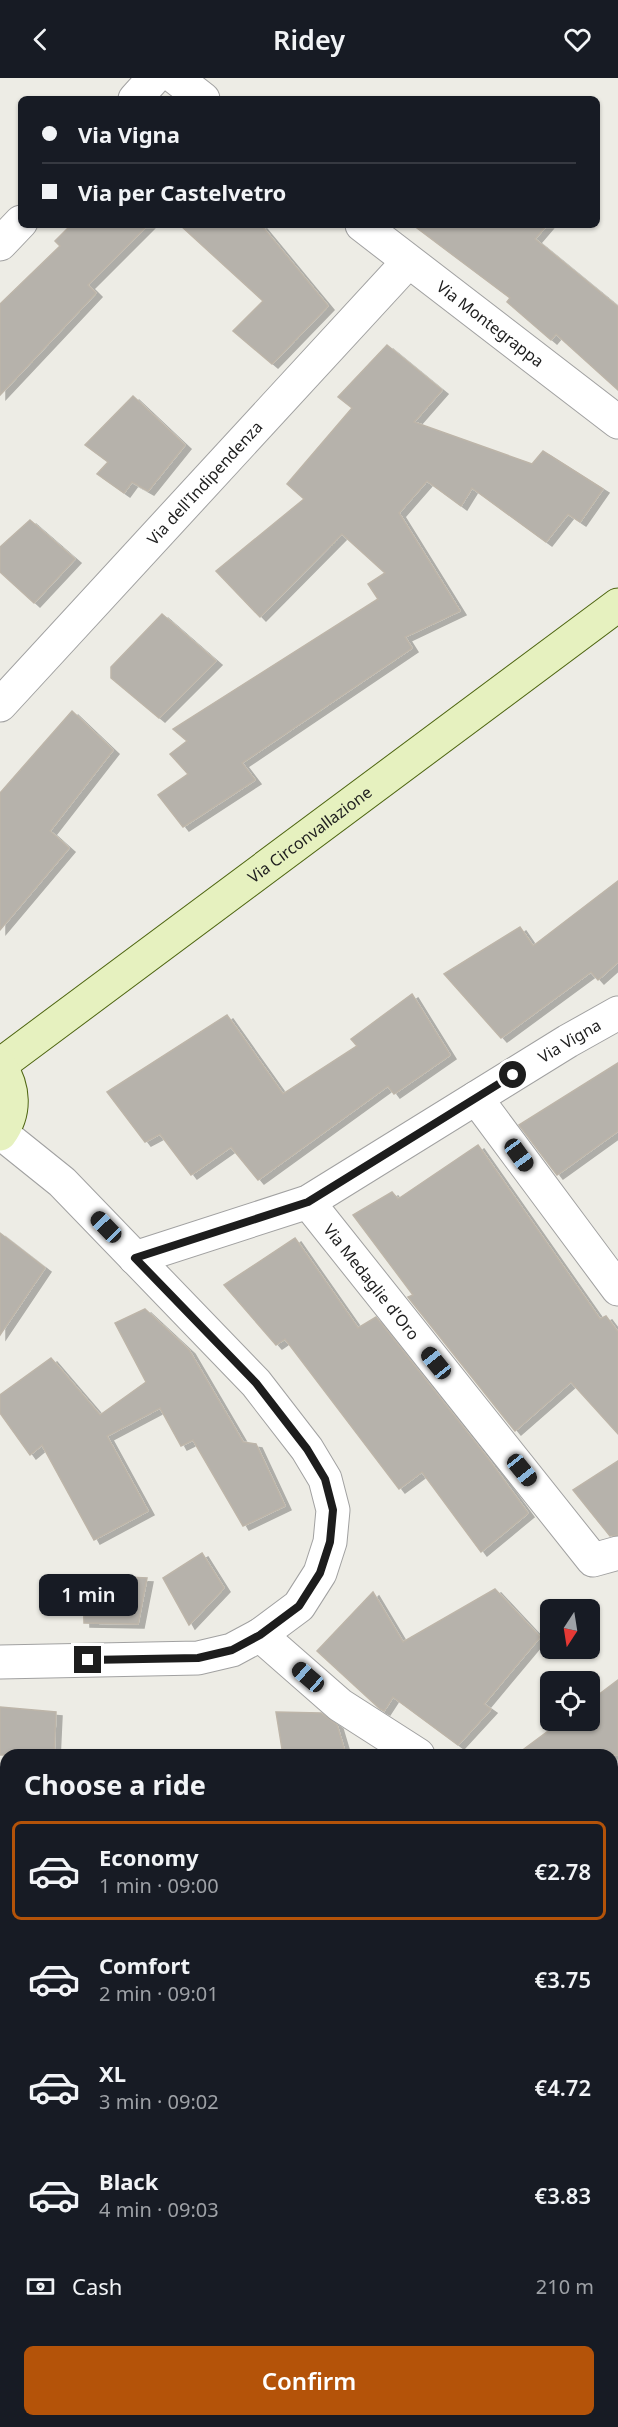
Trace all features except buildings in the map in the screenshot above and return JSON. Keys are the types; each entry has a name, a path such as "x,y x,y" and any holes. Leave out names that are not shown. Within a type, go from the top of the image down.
{"main road":[{"name":"Via Circonvallazione","path":"0,1066 618,605"},
{"path":"0,1066 7,1076 12,1099 11,1111 1,1134"}],"street":[{"path":"138,96 154,78"},
{"path":"176,78 199,96"},
{"path":"0,244 18,225"},
{"name":"Via Montegrappa","path":"366,228 618,422"},
{"name":"Via dell'Indipendenza","path":"0,705 408,262"},
{"name":"Via Vigna","path":"135,1258 308,1202 618,1013"},
{"path":"476,1098 618,1289"},
{"path":"0,1662 198,1658 232,1650 260,1635 299,1606 320,1573 330,1542 333,1510 325,1479 307,1449 256,1383 62,1182 1,1134"},
{"name":"Via Medaglie d'Oro","path":"308,1202 605,1556"},
{"path":"260,1635 340,1704 409,1749"}],"route":[{"path":"88,1660 198,1658 232,1650 260,1635 299,1606 320,1573 330,1542 333,1510 325,1479 307,1449 256,1383 135,1258 308,1202 513,1075"}]}
